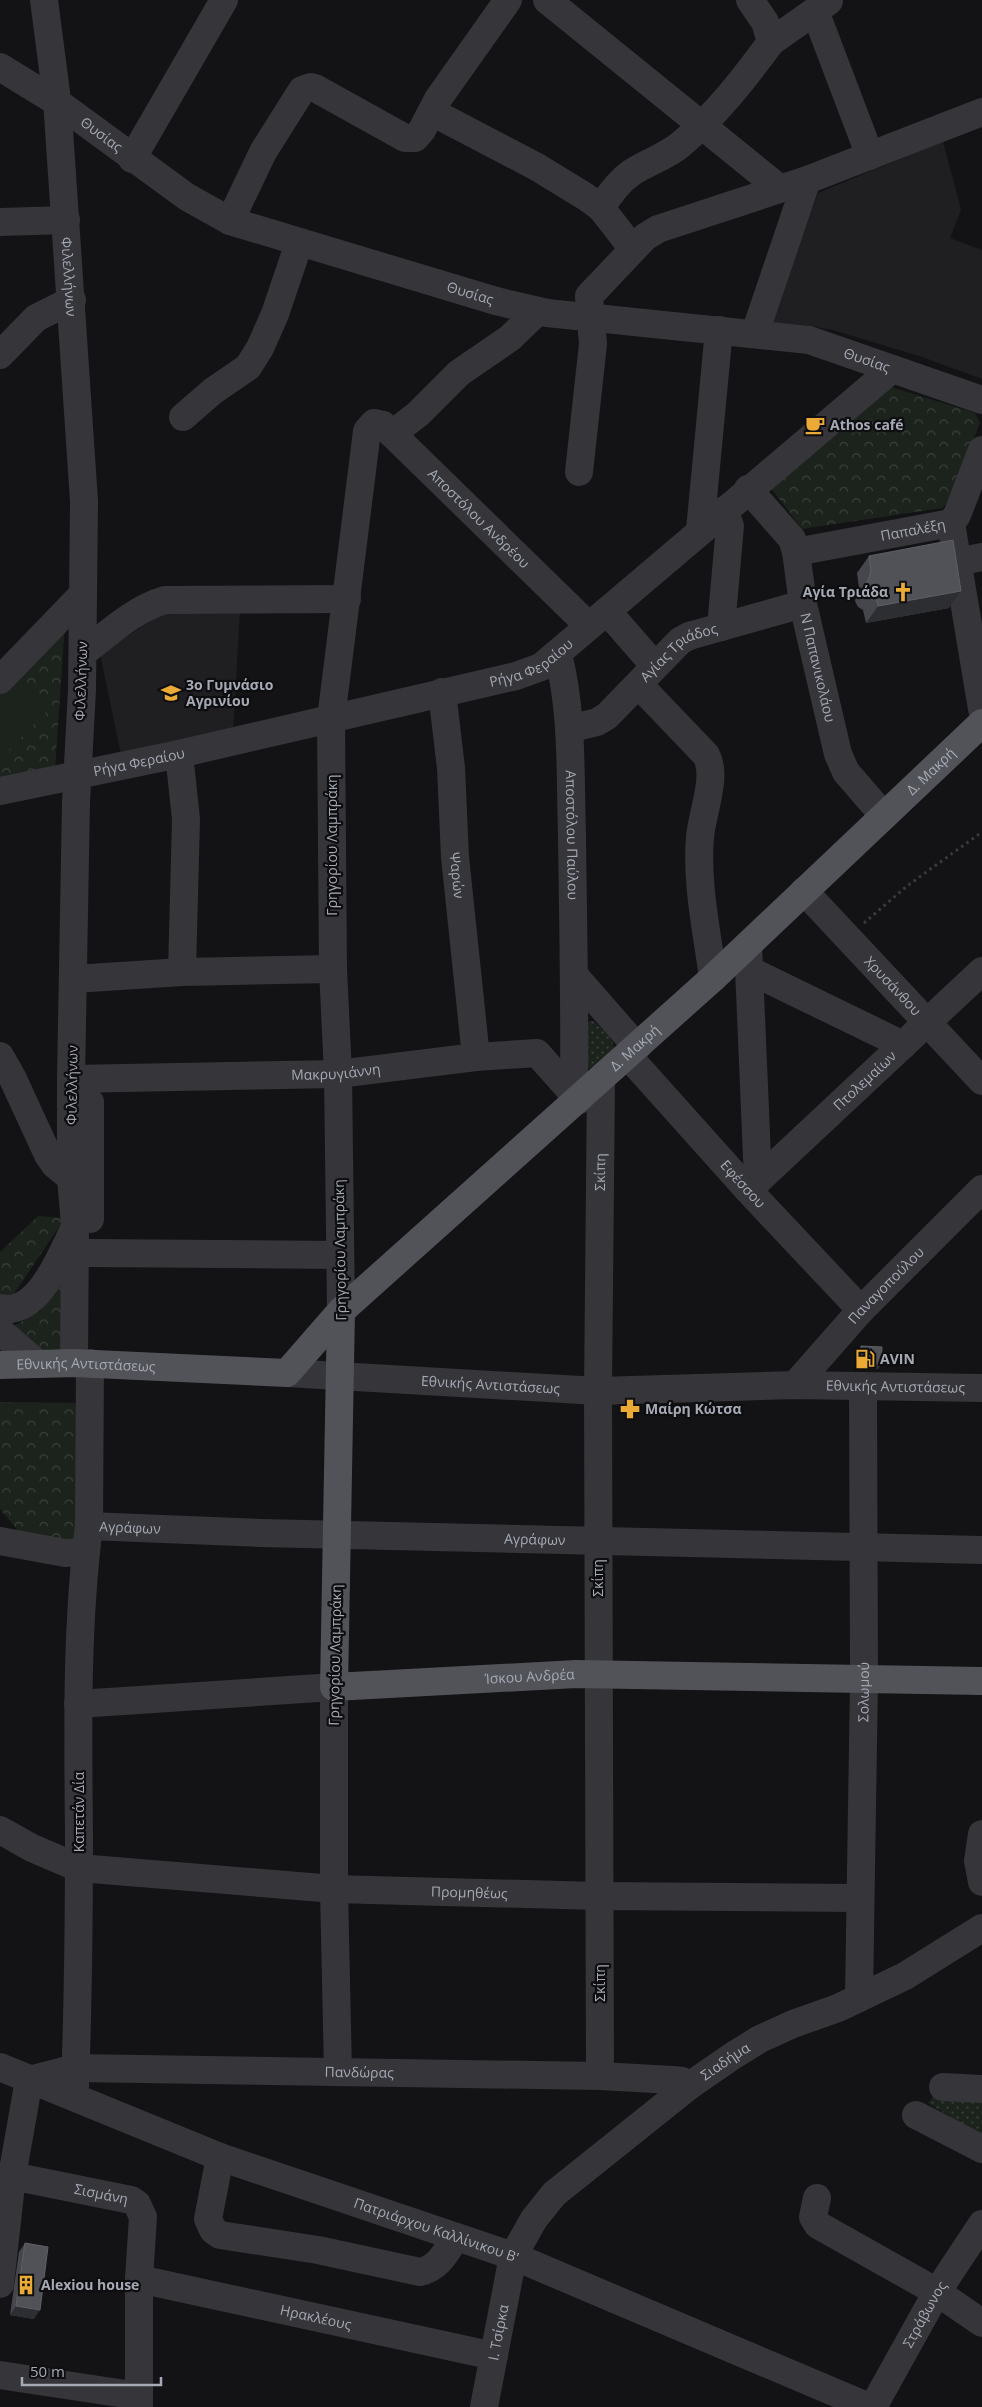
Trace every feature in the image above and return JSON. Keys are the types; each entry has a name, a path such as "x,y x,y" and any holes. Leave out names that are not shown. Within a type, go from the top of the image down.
{"main road":[{"name":"Δ. Μακρή","path":"287,1373 342,1311 576,1096 601,1079 713,978 750,958 804,892 982,723"},
{"name":"Γρηγορίου Λαμπράκη","path":"334,1688 342,1311"},
{"name":"Εθνικής Αντιστάσεως","path":"0,1365 82,1363 287,1373"},
{"name":"Ίσκου Ανδρέα","path":"334,1688 599,1675 982,1681"}],"street":[{"name":"Φιλελλήνων","path":"44,0 57,102 72,300 84,501 83,653 77,777 74,979 81,1079 71,1178 76,1225 88,1539"},
{"path":"132,159 224,0"},
{"path":"230,221 263,152 299,94 306,88 315,88 410,139 416,138 491,21 508,0"},
{"path":"547,0 701,127 779,188"},
{"path":"750,0 765,22 771,42"},
{"path":"601,208 615,188 630,174 678,147 701,127 749,72 771,42 823,5 870,156"},
{"name":"Θυσίας","path":"0,67 57,102 132,159 187,197 230,221 496,301 538,311 809,340 982,400"},
{"path":"432,112 561,181 601,208 633,249"},
{"path":"578,472 594,344 588,296 650,233 807,180 982,112"},
{"path":"755,333 807,180"},
{"path":"0,222 66,220"},
{"path":"183,417 213,391 248,367 260,348 275,314 299,243"},
{"path":"0,355 36,318 72,300"},
{"path":"379,432 418,414 459,373 510,338 538,311"},
{"path":"700,530 719,330"},
{"name":"Ρήγα Φεραίου","path":"0,791 77,777 179,754 527,672 541,667 748,489 892,369"},
{"name":"Γρηγορίου Λαμπράκη","path":"342,1311 338,1074 333,969 331,719 347,600 379,432"},
{"name":"Αποστόλου Ανδρέου","path":"379,432 598,619 647,675 706,754 710,762 710,779 700,835 698,863 713,978"},
{"name":"Παπαλέξη","path":"796,552 951,523 957,515 982,450"},
{"name":"Ν Παπανικολάου","path":"748,489 788,534 796,552 803,604 838,754 846,772 884,816"},
{"path":"721,627 730,526 724,510"},
{"path":"951,523 970,559 982,709"},
{"path":"0,680 83,594"},
{"path":"83,653 137,613 152,604 165,600 347,600"},
{"name":"Αγίας Τριάδος","path":"569,729 597,722 607,716 680,641 689,636 803,604"},
{"name":"Αποστόλου Παύλου","path":"558,654 563,674 569,729 576,1096"},
{"name":"Ψαρών","path":"442,692 451,768 455,857 476,1057"},
{"path":"179,754 186,818 182,972"},
{"name":"Χρυσάνθου","path":"804,892 982,1081"},
{"path":"750,958 903,1044"},
{"path":"750,958 753,1186"},
{"path":"74,979 182,972 333,969"},
{"name":"Πτολεμαίων","path":"753,1186 982,972"},
{"name":"Εφέσσου","path":"574,975 632,1051 861,1310"},
{"path":"575,1020 537,1053 576,1096"},
{"name":"Μακρυγιάννη","path":"81,1079 338,1074 476,1057 537,1053"},
{"path":"0,1056 13,1079 48,1155 55,1165 71,1178"},
{"path":"81,1079 89,1253 90,1332"},
{"name":"Σκίπη","path":"600,2076 598,1391 601,1079"},
{"name":"Παναγοπούλου","path":"795,1386 861,1310 982,1189"},
{"path":"0,1308 20,1307 35,1296 56,1264 76,1225"},
{"path":"89,1253 340,1255"},
{"path":"2,1337 38,1364"},
{"name":"Εθνικής Αντιστάσεως","path":"287,1373 598,1391 795,1386 982,1388"},
{"name":"Σολωμού","path":"859,1998 859,1898 864,1680 864,1386"},
{"name":"Αγράφων","path":"0,1541 65,1553 88,1539 261,1533 336,1533 982,1550"},
{"name":"Καπετάν Δία","path":"74,2099 79,1868 78,1704 88,1539"},
{"name":"Γρηγορίου Λαμπράκη","path":"334,1688 334,1889 338,2072"},
{"name":"Ίσκου Ανδρέα","path":"78,1704 334,1688"},
{"name":"Προμηθέως","path":"0,1830 32,1848 79,1868 334,1889 599,1896 859,1898"},
{"path":"982,1834 978,1861 982,1882"},
{"name":"Σιαδήμα","path":"513,2256 534,2219 554,2194 689,2086 760,2039 859,1998 905,1976 982,1928"},
{"name":"Πατριάρχου Καλλίνικου B'","path":"0,2067 74,2099 220,2157 513,2256 869,2407"},
{"name":"Πανδώρας","path":"29,2080 75,2068 600,2076 673,2080 689,2086"},
{"path":"0,2284 12,2176 29,2080"},
{"path":"943,2087 982,2089"},
{"path":"916,2115 982,2149"},
{"path":"220,2157 208,2220 213,2230 220,2235 340,2254 420,2272 433,2268 456,2237"},
{"name":"Σισμάνη","path":"12,2176 131,2200 137,2204 144,2217 139,2279 139,2401"},
{"path":"818,2198 813,2217 818,2225 937,2292 982,2323"},
{"name":"Στράβωνος","path":"873,2407 937,2292 982,2224"},
{"name":"Ι. Τσίρκα","path":"484,2407 513,2256"},
{"name":"Ηρακλέους","path":"139,2279 494,2356"},
{"path":"0,2375 139,2401"}],"path":[{"path":"848,937 907,886 982,832"}],"shaded area":[{"path":"943,141 961,210 950,238 982,250 982,379 922,357 833,330 803,325 771,323 818,193"},
{"name":"3ο Γυμνάσιο Αγρινίου","path":"240,610 233,732 121,754 100,654 166,611"}],"green space":[{"path":"891,387 975,413 980,423 949,501 942,508 802,529 771,488"},
{"path":"65,624 55,769 0,780 0,691"},
{"path":"13,678 47,711 0,759 0,691"},
{"path":"594,1021 607,1033 612,1040 614,1048 591,1069 586,1066 587,1023"},
{"path":"38,1216 65,1218 9,1301 0,1294 0,1252"},
{"path":"65,1272 69,1343 51,1357 12,1327 40,1311"},
{"path":"0,1402 81,1403 77,1543 26,1540 0,1509"},
{"path":"934,2095 982,2095 982,2137 928,2103"}],"building":[{"name":"Αγία Τριάδα","path":"953,540 961,591 878,606 875,593 870,590 867,584 871,571 869,556"},
{"path":"861,1346 882,1347 881,1364 861,1363"},
{"name":"Alexiou house","path":"25,2243 48,2247 40,2310 16,2306"}],"place":[{"name":"Athos café","path":"815,425"},
{"name":"Αγία Τριάδα","path":"903,592"},
{"name":"3ο Γυμνάσιο Αγρινίου","path":"171,693"},
{"name":"AVIN","path":"865,1359"},
{"name":"Μαίρη Κώτσα","path":"630,1409"},
{"name":"Alexiou house","path":"26,2285"}]}
